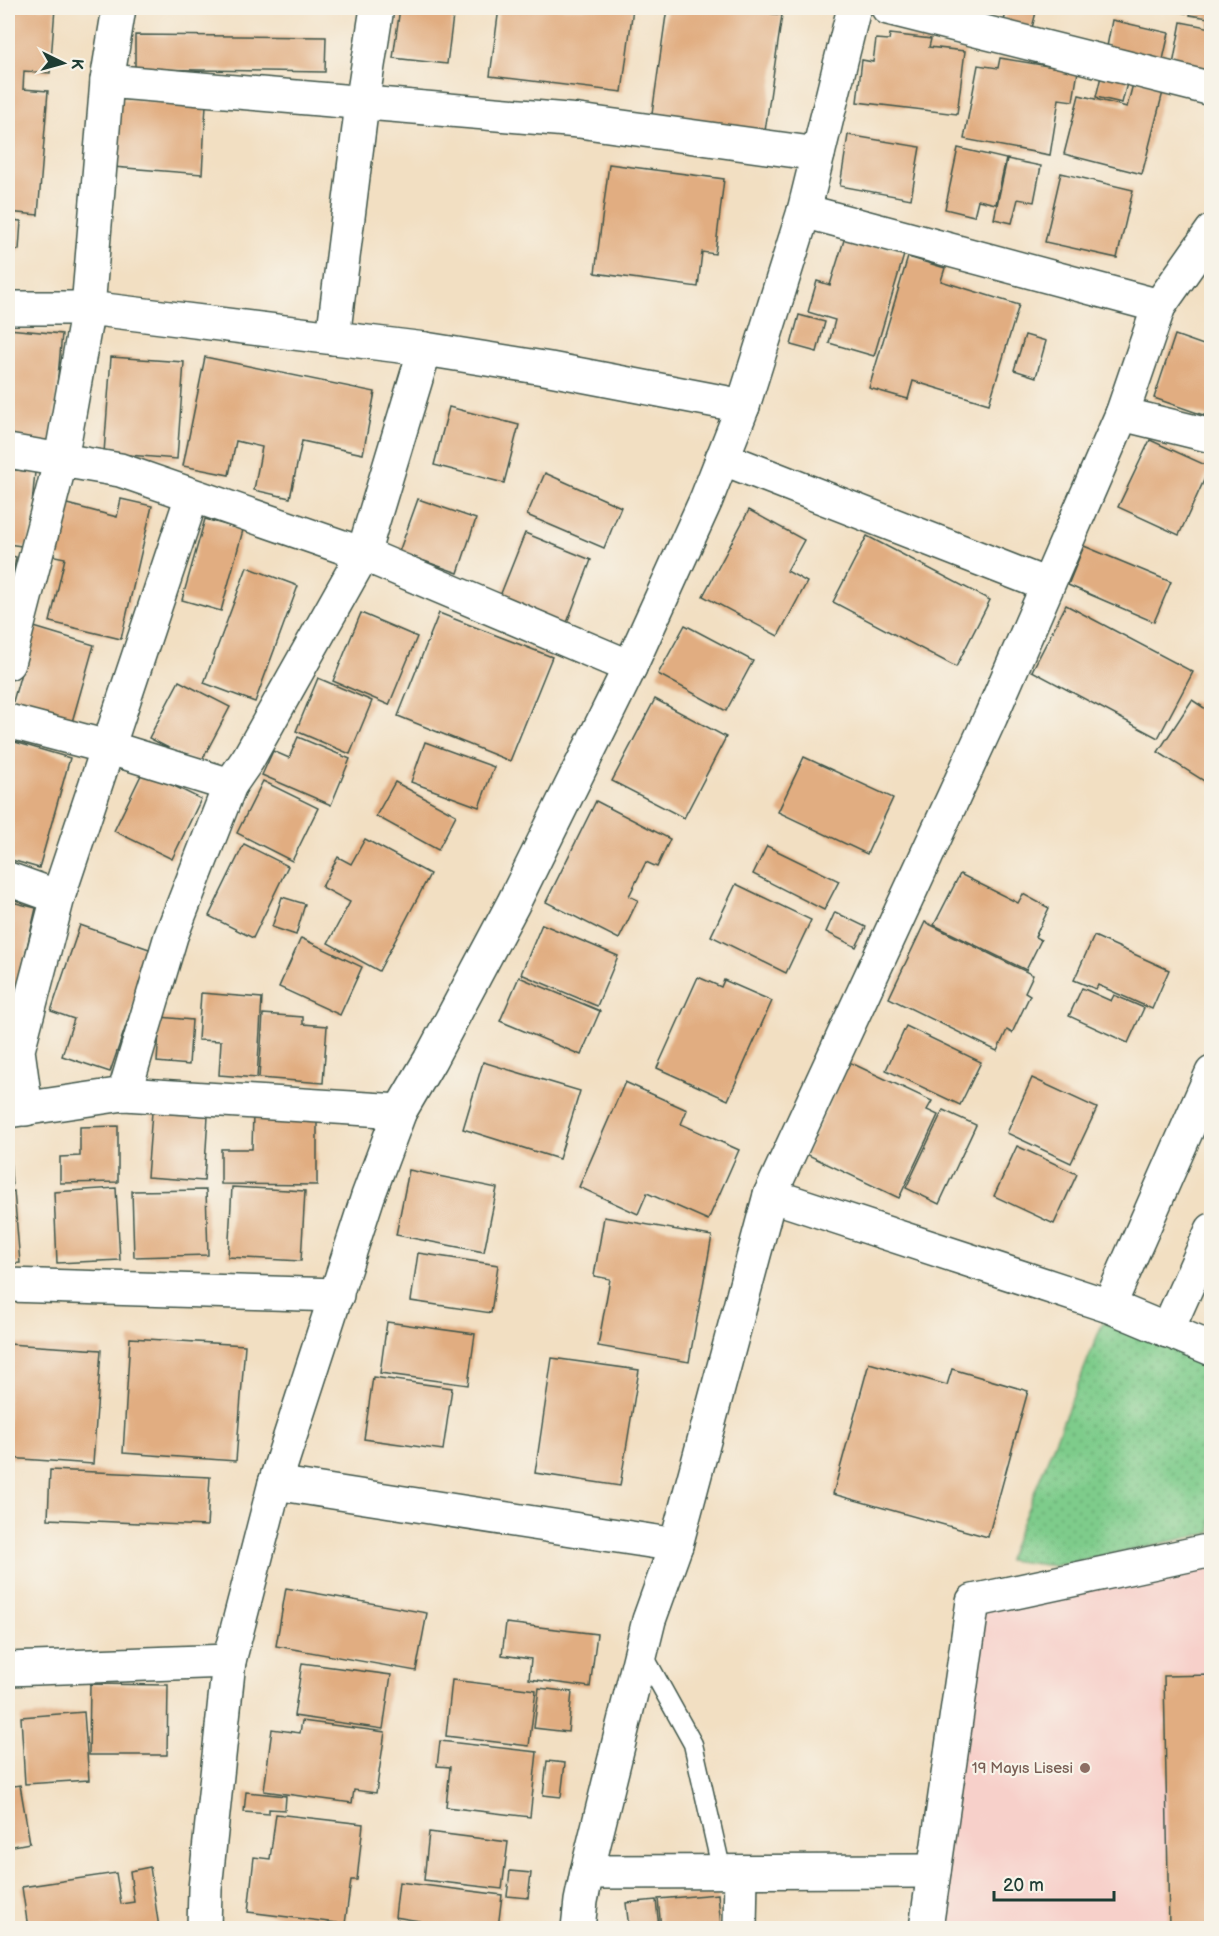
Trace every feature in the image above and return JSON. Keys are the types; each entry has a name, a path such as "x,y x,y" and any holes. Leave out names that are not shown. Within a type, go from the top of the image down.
{"street":[{"path":"8,663 61,459 88,308 107,81 119,8"},
{"path":"333,338 362,104 377,8"},
{"path":"204,1929 205,1889 229,1661 274,1483 368,1196 400,1111 430,1060 513,904 630,667 706,500 743,406 804,211 854,8"},
{"path":"888,8 1212,88"},
{"path":"107,81 579,121 818,154"},
{"path":"804,211 1159,306"},
{"path":"578,1929 587,1872 649,1620 676,1545 770,1195 986,727 1122,414 1159,306 1212,231"},
{"path":"8,308 88,308 425,349 550,369 743,406"},
{"path":"124,1094 171,936 230,785 248,759 363,554 425,349"},
{"path":"1122,414 1212,436"},
{"path":"8,451 120,470 363,554 630,667"},
{"path":"723,458 1047,585"},
{"path":"192,496 58,897 13,1045 17,1110 124,1094 400,1111"},
{"path":"8,721 107,747 230,785"},
{"path":"8,879 58,897"},
{"path":"1109,1306 1212,1073"},
{"path":"770,1195 1109,1306 1212,1349"},
{"path":"1167,1331 1212,1230"},
{"path":"8,1285 337,1295"},
{"path":"274,1483 676,1545"},
{"path":"926,1929 973,1601 1212,1550"},
{"path":"8,1670 229,1661"},
{"path":"587,1872 934,1871"},
{"path":"732,1872 740,1929"}],"lane":[{"path":"642,1650 693,1744 732,1872"}],"shaded area":[{"name":"19 Mayıs Lisesi","path":"1211,1557 1211,1928 937,1928 980,1607"}],"green space":[{"path":"1103,1322 1211,1363 1211,1533 1054,1566 1007,1560"}],"building":[{"path":"8,8 55,8 50,73 24,71 23,89 48,91 38,215 8,212"},
{"path":"400,8 454,8 447,64 393,58"},
{"path":"499,8 633,8 622,92 490,76"},
{"path":"667,8 730,8 782,15 764,138 651,121"},
{"path":"1007,8 1037,8 1032,28 1004,21"},
{"path":"1162,8 1187,8 1186,13"},
{"path":"1191,8 1212,8 1212,25 1208,24 1209,18 1190,15"},
{"path":"1112,20 1169,33 1162,64 1106,52"},
{"path":"1181,22 1212,28 1212,72 1173,65"},
{"path":"890,34 931,39 929,47 965,51 957,114 857,102 862,60 873,62 876,39 889,40"},
{"path":"135,35 326,37 325,72 135,69"},
{"path":"1000,58 1078,71 1073,101 1059,99 1050,155 964,139 978,65 998,68"},
{"path":"1103,68 1129,75 1122,103 1096,97"},
{"path":"1134,80 1164,88 1142,174 1064,154 1079,95 1127,107"},
{"path":"117,99 206,105 202,174 113,167"},
{"path":"848,135 920,147 911,199 840,186"},
{"path":"958,148 1006,159 996,204 978,200 974,216 945,209"},
{"path":"1007,159 1041,166 1034,202 1018,199 1012,223 994,219"},
{"path":"609,164 724,179 715,254 702,252 698,287 595,273"},
{"path":"1061,173 1133,190 1117,258 1045,242"},
{"path":"8,220 21,221 19,250 8,249"},
{"path":"845,237 904,255 874,356 829,343 835,320 808,312 817,281 830,285"},
{"path":"908,257 945,268 941,281 1019,305 989,404 913,381 908,399 869,388"},
{"path":"799,315 825,322 817,352 791,345"},
{"path":"8,329 62,334 51,448 8,444 10,378 8,378"},
{"path":"1025,335 1046,341 1036,377 1014,370"},
{"path":"1175,335 1212,348 1212,418 1154,398"},
{"path":"111,357 184,362 177,459 104,453"},
{"path":"205,357 375,392 363,454 302,441 290,498 254,490 262,447 236,441 229,475 183,466"},
{"path":"449,407 519,425 504,483 434,465"},
{"path":"1150,440 1210,467 1179,535 1118,507"},
{"path":"8,469 35,472 28,547 8,544"},
{"path":"545,473 621,507 604,548 527,515"},
{"path":"121,499 152,506 121,639 50,622 65,558 50,555 63,503 117,517"},
{"path":"418,499 476,519 458,573 399,552"},
{"path":"749,510 804,540 787,571 807,582 778,636 703,596"},
{"path":"205,519 243,530 221,611 182,600"},
{"path":"525,533 591,560 565,628 498,601"},
{"path":"867,536 990,600 956,667 833,602"},
{"path":"1084,546 1171,582 1154,622 1068,585"},
{"path":"8,555 16,557 9,599 8,599"},
{"path":"247,567 298,586 255,702 204,683"},
{"path":"1066,605 1193,672 1158,738 1032,671"},
{"path":"361,613 417,637 389,705 333,681"},
{"path":"439,613 552,657 510,761 398,716"},
{"path":"685,625 753,661 726,711 658,674"},
{"path":"34,627 94,645 72,722 12,705"},
{"path":"318,678 372,701 350,754 296,731"},
{"path":"179,681 230,707 200,764 149,738"},
{"path":"655,699 726,737 684,818 612,781"},
{"path":"1192,700 1212,713 1212,786 1158,752"},
{"path":"298,737 350,759 331,805 262,775 273,751 289,758"},
{"path":"8,740 70,758 39,868 8,859"},
{"path":"425,742 494,767 479,807 411,782"},
{"path":"804,757 893,798 867,854 778,812"},
{"path":"143,771 201,799 172,859 114,831"},
{"path":"263,781 318,808 292,861 237,833"},
{"path":"395,782 456,815 438,850 376,816"},
{"path":"596,801 670,839 657,867 646,862 629,896 638,900 619,939 546,902"},
{"path":"365,839 430,874 379,971 328,943 350,902 322,887 338,857 351,864"},
{"path":"244,844 288,866 253,938 209,916"},
{"path":"767,846 839,881 824,910 753,874"},
{"path":"960,874 1018,903 1023,894 1049,908 1035,937 1041,940 1026,970 934,925"},
{"path":"736,884 811,920 786,973 711,936"},
{"path":"282,897 305,904 296,935 272,927"},
{"path":"8,901 36,908 17,991 8,989"},
{"path":"835,912 866,927 856,947 826,932"},
{"path":"925,922 1033,975 1025,992 1030,995 1012,1033 1007,1030 997,1051 889,998"},
{"path":"542,924 618,956 597,1006 521,974"},
{"path":"80,925 152,950 110,1072 62,1056 74,1019 51,1011"},
{"path":"1094,936 1169,970 1152,1009 1098,985 1096,989 1074,980"},
{"path":"301,938 362,967 340,1015 279,987"},
{"path":"519,977 600,1011 581,1055 500,1021"},
{"path":"698,977 721,987 724,980 772,1001 728,1100 657,1068"},
{"path":"1082,988 1111,1001 1114,995 1144,1008 1128,1043 1069,1016"},
{"path":"201,993 262,998 257,1078 219,1075 221,1041 198,1040"},
{"path":"263,1014 303,1017 303,1024 327,1026 323,1083 259,1078"},
{"path":"160,1017 192,1020 189,1065 157,1062"},
{"path":"906,1026 981,1062 960,1105 886,1070"},
{"path":"483,1062 580,1091 559,1159 463,1129"},
{"path":"849,1062 932,1101 927,1110 938,1115 899,1198 806,1154"},
{"path":"1032,1078 1097,1108 1071,1163 1007,1133"},
{"path":"625,1082 687,1110 681,1124 739,1150 708,1220 647,1193 638,1214 579,1187"},
{"path":"943,1110 976,1125 939,1204 906,1188"},
{"path":"152,1112 208,1116 204,1181 147,1177"},
{"path":"253,1114 317,1115 317,1185 221,1184 221,1149 252,1149"},
{"path":"118,1126 118,1182 60,1183 60,1157 80,1156 80,1127"},
{"path":"9,1143 12,1186 8,1186"},
{"path":"1017,1146 1077,1174 1054,1224 994,1196"},
{"path":"409,1170 497,1188 484,1252 396,1235"},
{"path":"232,1187 305,1191 301,1261 228,1257"},
{"path":"116,1188 120,1260 57,1263 54,1192"},
{"path":"206,1190 208,1255 134,1257 132,1191"},
{"path":"14,1191 20,1263 8,1264 8,1192"},
{"path":"604,1217 712,1236 689,1362 598,1346 610,1279 594,1276"},
{"path":"418,1253 498,1265 491,1313 411,1301"},
{"path":"387,1322 475,1334 468,1385 380,1373"},
{"path":"130,1338 245,1345 236,1461 123,1453"},
{"path":"8,1344 101,1350 93,1464 8,1458"},
{"path":"552,1358 639,1370 620,1486 535,1473"},
{"path":"869,1363 947,1385 952,1369 1028,1391 988,1537 833,1494"},
{"path":"373,1377 452,1388 443,1450 364,1439"},
{"path":"50,1470 210,1477 207,1526 48,1519"},
{"path":"286,1588 427,1613 416,1671 276,1646"},
{"path":"506,1623 597,1634 590,1687 529,1679 531,1659 502,1655"},
{"path":"302,1663 391,1675 383,1729 294,1716"},
{"path":"1212,1675 1212,1928 1169,1928 1164,1676"},
{"path":"452,1680 536,1690 529,1746 446,1736"},
{"path":"90,1684 168,1685 167,1755 89,1755"},
{"path":"539,1688 572,1692 568,1732 534,1728"},
{"path":"84,1712 89,1780 25,1784 21,1717"},
{"path":"302,1721 385,1732 376,1793 354,1790 352,1803 264,1791 272,1729 300,1733"},
{"path":"440,1741 537,1752 530,1817 446,1807 450,1767 437,1766"},
{"path":"547,1761 565,1763 561,1797 543,1795"},
{"path":"20,1785 30,1843 8,1847 8,1787"},
{"path":"246,1792 286,1796 285,1810 269,1809 269,1814 244,1812"},
{"path":"276,1814 363,1824 357,1880 351,1880 345,1924 248,1912 254,1857 270,1859"},
{"path":"429,1832 508,1842 502,1889 424,1880"},
{"path":"150,1867 159,1928 28,1928 22,1887 116,1873 121,1904 134,1902 130,1871"},
{"path":"510,1871 531,1873 528,1898 507,1896"},
{"path":"399,1882 502,1895 498,1928 419,1928 420,1921 395,1917"},
{"path":"718,1894 721,1928 661,1928 658,1899"},
{"path":"656,1900 659,1928 629,1928 626,1903"}],"place":[{"name":"19 Mayıs Lisesi","path":"1085,1768"}]}
